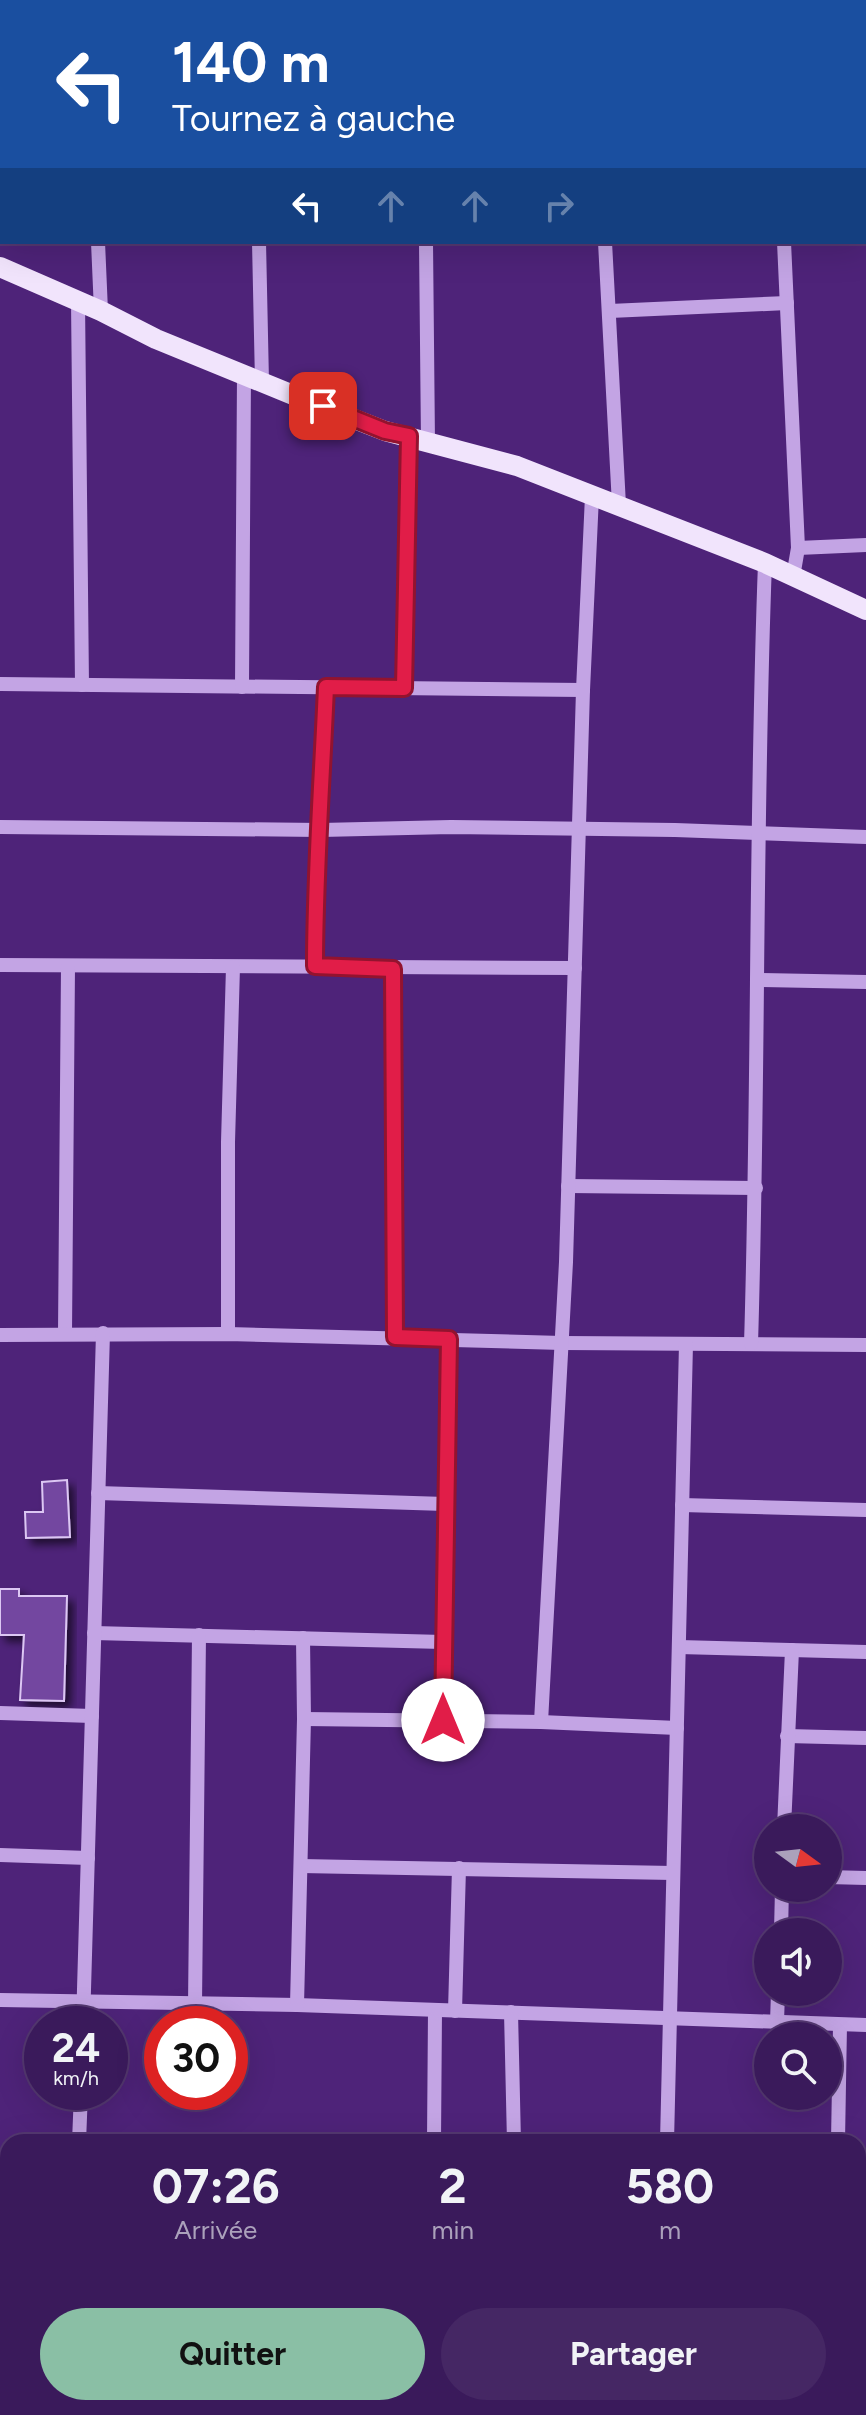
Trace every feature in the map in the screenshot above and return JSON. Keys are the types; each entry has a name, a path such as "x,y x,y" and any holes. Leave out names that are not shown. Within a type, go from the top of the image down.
{"main road":[{"path":"0,267 156,339 385,431 517,466 765,563 866,610"}],"street":[{"path":"98,244 101,311"},
{"path":"242,687 259,244"},
{"path":"404,688 426,244"},
{"path":"605,244 619,505"},
{"path":"784,244 798,548 793,577"},
{"path":"78,301 82,685"},
{"path":"610,311 787,303"},
{"path":"541,1722 562,1343 592,496"},
{"path":"798,548 866,545"},
{"path":"751,1344 765,563"},
{"path":"0,684 583,690"},
{"path":"315,966 315,900 326,687"},
{"path":"0,827 321,830 451,827 866,837"},
{"path":"0,965 575,968"},
{"path":"65,1334 68,966"},
{"path":"228,1334 228,1142 233,967"},
{"path":"393,969 395,1337"},
{"path":"757,980 866,982"},
{"path":"568,1186 756,1188"},
{"path":"84,2006 103,1333"},
{"path":"0,1335 228,1334 562,1343 866,1345"},
{"path":"443,1720 449,1339"},
{"path":"667,2134 686,1344"},
{"path":"98,1493 445,1504"},
{"path":"682,1505 866,1510"},
{"path":"94,1633 443,1642"},
{"path":"195,2005 199,1635"},
{"path":"297,2005 303,1638"},
{"path":"679,1647 866,1652"},
{"path":"784,1814 792,1650"},
{"path":"0,1713 92,1716"},
{"path":"304,1719 541,1722 677,1728"},
{"path":"787,1736 866,1738"},
{"path":"0,1855 88,1858"},
{"path":"301,1866 673,1873"},
{"path":"455,2011 459,1868"},
{"path":"842,1877 866,1878"},
{"path":"0,2000 297,2005 777,2022 778,2006"},
{"path":"434,2134 435,2010"},
{"path":"511,2012 514,2134"},
{"path":"842,2025 866,2025"},
{"path":"79,2134 80,2110"},
{"path":"838,2134 839,2110"}],"building":[{"path":"67,1480 70,1537 26,1538 25,1512 43,1512 42,1482"},
{"path":"0,1589 19,1589 19,1596 67,1596 64,1701 20,1700 24,1635 0,1635"}],"route":[{"path":"323,406 385,431 409,436 404,688 326,687 315,900 315,966 393,969 395,1337 449,1339 443,1720"}]}
